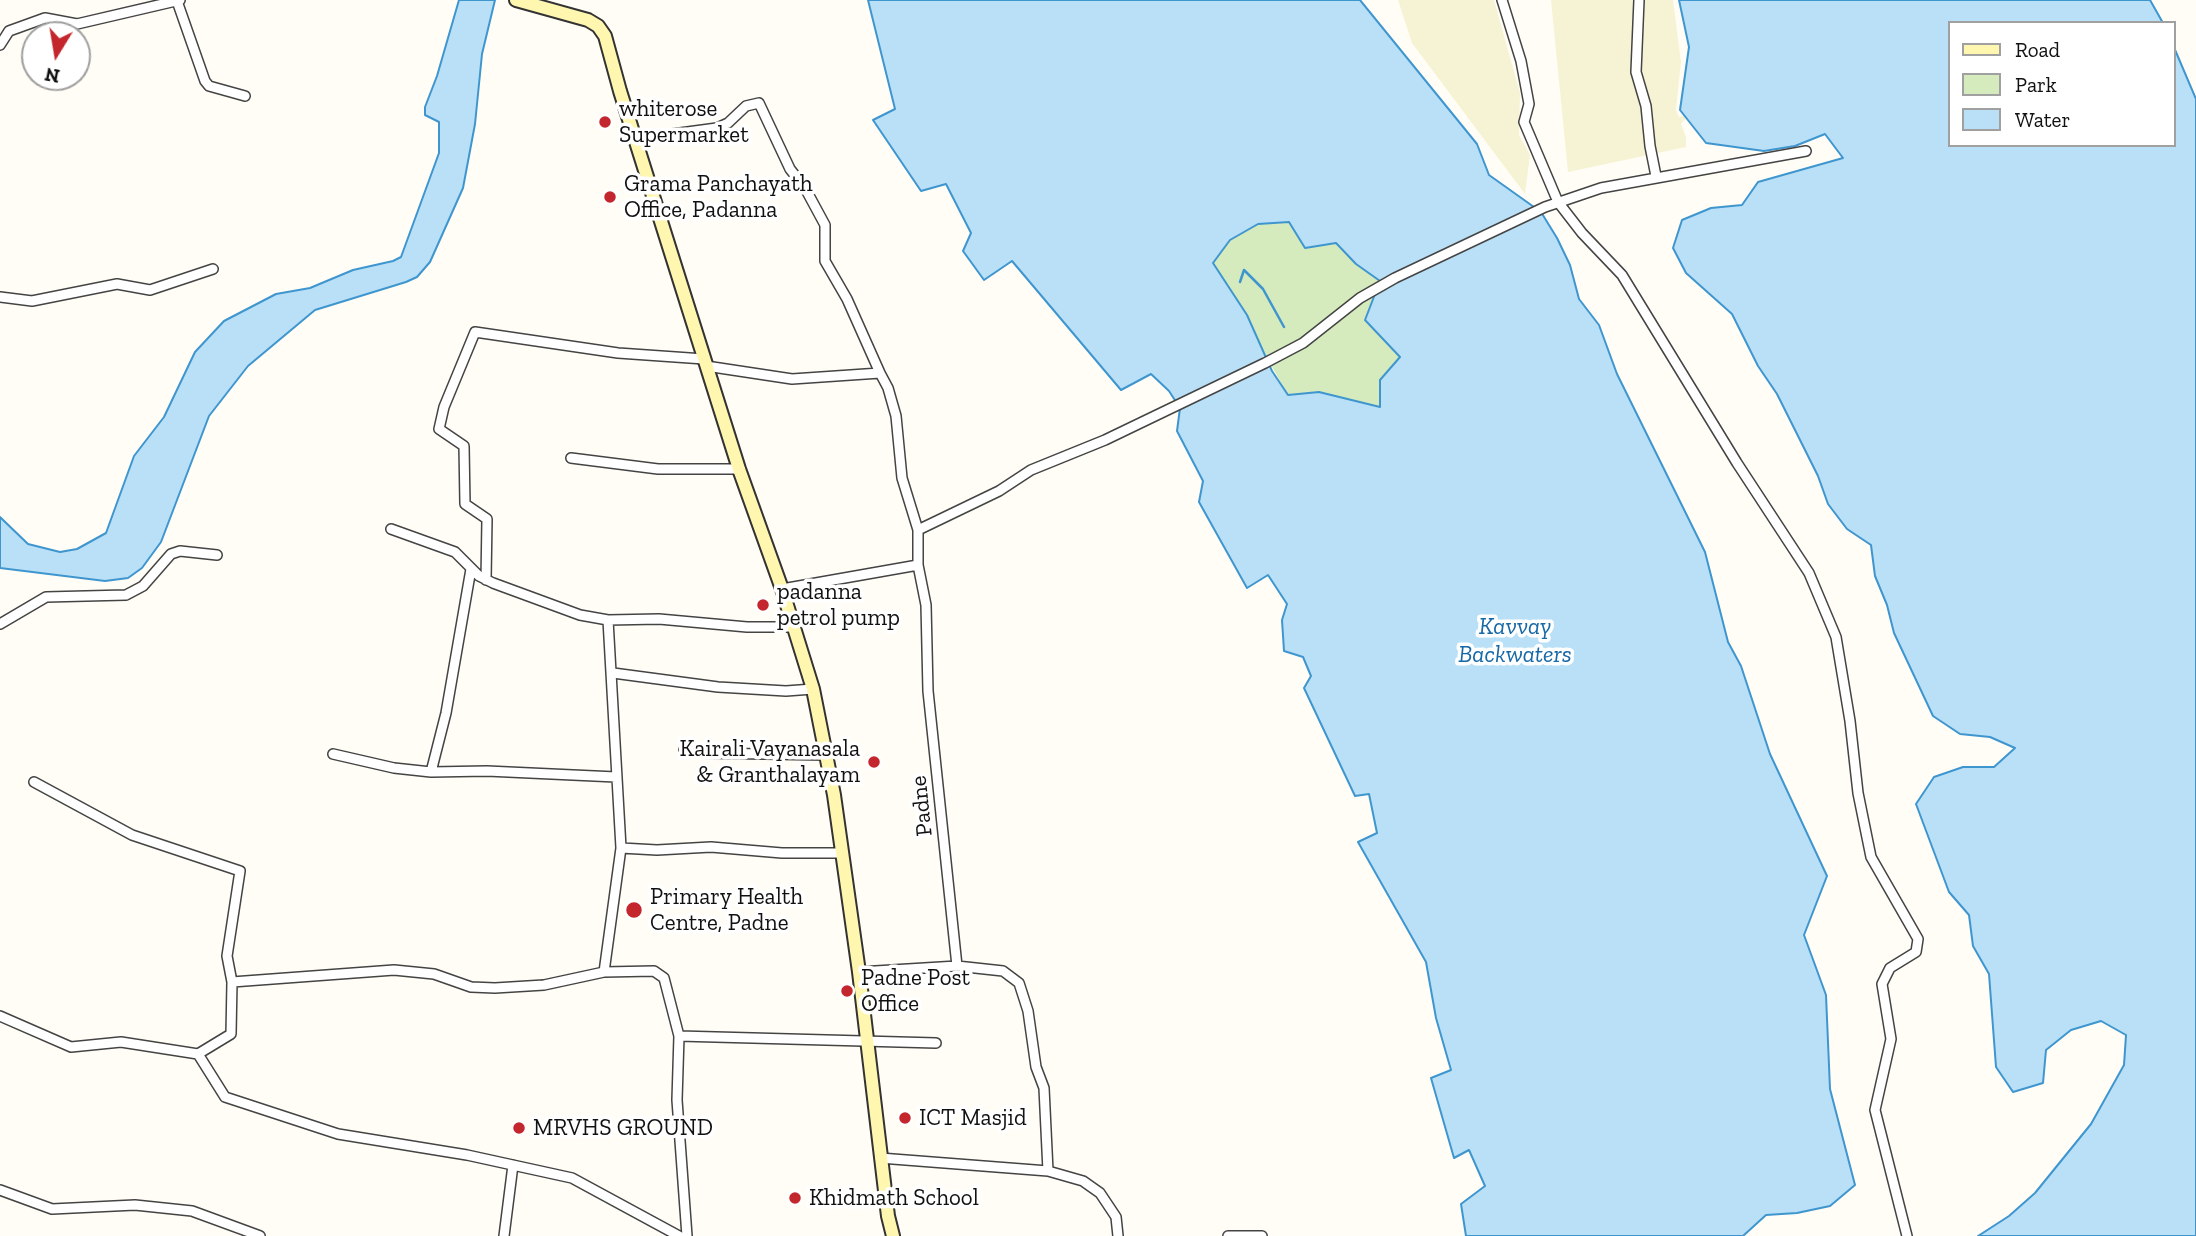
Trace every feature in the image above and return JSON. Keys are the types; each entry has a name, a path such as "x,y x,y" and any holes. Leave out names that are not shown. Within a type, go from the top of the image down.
{"main road":[{"path":"516,0 588,20 606,36 635,139 705,362 813,689 826,755 859,972 880,1158 893,1236"}],"street":[{"path":"0,45 9,31 45,18 77,24 178,0 205,81 209,86 246,96"},
{"path":"1502,0 1530,104 1524,122 1558,202 1582,233 1622,275 1737,463 1809,573 1836,637 1850,721 1857,793 1871,858 1918,939 1916,952 1890,968 1882,984 1891,1039 1875,1110 1907,1236"},
{"path":"1639,0 1636,72 1647,106 1650,146 1656,176"},
{"name":"Padne","path":"635,139 717,128 746,106 759,103 790,169 805,188 825,225 825,261 847,299 888,388 896,416 902,478 918,530 918,565 926,605 928,691 957,966"},
{"path":"918,530 999,492 1031,470 1143,422 1303,343 1360,298 1395,278 1545,207 1601,188 1656,176 1806,151"},
{"path":"0,298 32,301 117,284 150,290 213,269"},
{"path":"486,580 487,519 466,504 464,446 439,429 444,407 475,332 618,353 705,362 792,379 880,373"},
{"path":"570,458 658,469 739,469"},
{"path":"391,528 455,552 486,580 547,604 608,620 659,619 747,627 792,627"},
{"path":"0,624 46,597 126,595 143,586 171,554 180,551 217,555"},
{"path":"782,589 918,565"},
{"path":"431,772 446,713 471,569"},
{"path":"604,972 621,848 608,620"},
{"path":"613,673 718,687 786,691 813,689"},
{"path":"684,750 702,753 826,755"},
{"path":"333,754 394,768 431,772 487,771 616,776"},
{"path":"0,1016 71,1047 121,1042 198,1055 231,1034 232,982 227,956 240,871 132,835 34,782"},
{"path":"621,848 657,850 711,847 782,853 841,853"},
{"path":"859,972 957,966 1003,971 1019,983 1028,1011 1036,1066 1044,1087 1048,1171"},
{"path":"232,982 394,970 434,974 471,986 495,988 544,985 604,972 654,971 664,978 679,1036 677,1100 687,1236"},
{"path":"679,1036 936,1043"},
{"path":"198,1055 225,1097 338,1135 513,1165 572,1178 679,1236"},
{"path":"880,1158 1048,1171 1083,1181 1100,1194 1116,1217 1118,1236"},
{"path":"503,1236 513,1165"},
{"path":"0,1190 52,1209 135,1205 192,1211 260,1236"},
{"path":"1228,1236 1262,1236"}],"shaded area":[{"path":"1398,0 1494,0 1520,93 1519,135 1530,155 1525,194 1412,43"},
{"path":"1551,0 1673,0 1681,62 1676,110 1679,117 1689,115 1681,124 1686,137 1686,147 1568,172"}],"green space":[{"path":"1289,222 1305,248 1336,243 1356,264 1380,281 1365,320 1400,357 1380,380 1380,407 1319,392 1288,395 1213,263 1230,240 1258,224"}],"water":[{"path":"459,0 495,0 482,54 475,124 463,188 430,262 417,277 406,282 315,310 248,366 209,416 161,542 142,568 128,578 105,581 0,568 0,517 28,544 60,552 77,549 106,533 134,456 164,417 195,352 224,321 276,294 310,288 353,270 401,257 439,153 439,122 425,115 425,107"},
{"name":"Kavvay Backwaters","path":"868,0 1360,0 1477,144 1489,175 1541,212 1570,265 1579,299 1599,325 1617,374 1705,552 1728,642 1741,666 1770,754 1827,876 1804,935 1826,995 1830,1089 1855,1185 1830,1206 1797,1213 1766,1215 1743,1236 1466,1236 1461,1204 1485,1186 1469,1150 1454,1158 1431,1078 1451,1070 1436,1018 1426,962 1358,842 1377,833 1369,794 1355,796 1304,688 1311,676 1303,657 1284,651 1282,620 1287,604 1268,575 1247,588 1199,502 1203,481 1177,431 1180,408 1169,391 1151,374 1121,390 1012,261 984,280 963,251 971,233 946,184 921,191 873,120 895,109","holes":["1289,222 1305,248 1336,243 1356,264 1380,281 1365,320 1400,357 1380,380 1380,407 1319,392 1288,395 1272,371 1247,315 1213,263 1230,240 1258,224"]},
{"path":"1679,0 2150,0 2162,21 1948,21 1948,147 2175,147 2175,50 2196,99 2196,1236 1978,1236 2009,1216 2035,1193 2091,1124 2124,1065 2126,1035 2101,1021 2071,1030 2046,1050 2043,1083 2013,1092 1996,1067 1989,974 1973,946 1969,915 1949,892 1916,804 1934,777 1963,767 1994,767 2015,748 1990,737 1960,734 1933,716 1894,633 1887,605 1875,576 1871,545 1847,529 1828,504 1818,476 1777,394 1758,366 1732,314 1686,273 1673,248 1682,220 1711,208 1742,205 1758,182 1843,158 1825,134 1795,146 1764,151 1706,143 1680,110 1689,47"}],"waterway":[{"path":"1240,282 1244,270 1263,289 1284,327"}],"place":[{"name":"whiterose Supermarket","path":"605,122"},
{"name":"Grama Panchayath Office, Padanna","path":"610,197"},
{"name":"padanna petrol pump","path":"763,605"},
{"name":"Kairali Vayanasala & Granthalayam","path":"874,762"},
{"name":"Primary Health Centre, Padne","path":"634,910"},
{"name":"Padne Post Office","path":"847,991"},
{"name":"ICT Masjid","path":"905,1118"},
{"name":"MRVHS GROUND","path":"519,1128"},
{"name":"Khidmath School","path":"795,1198"}]}
